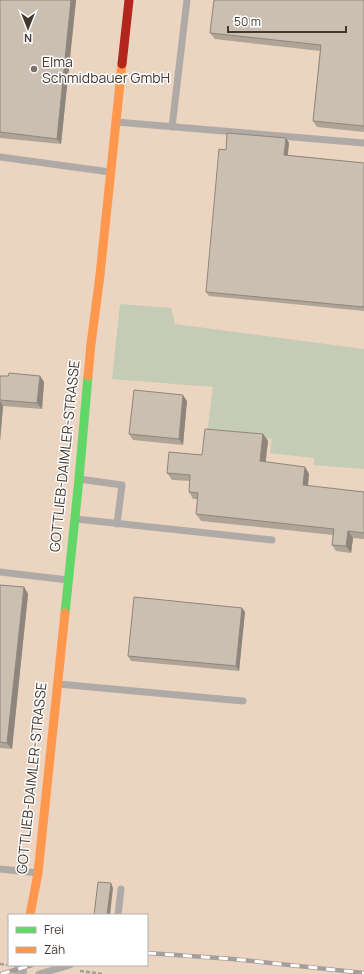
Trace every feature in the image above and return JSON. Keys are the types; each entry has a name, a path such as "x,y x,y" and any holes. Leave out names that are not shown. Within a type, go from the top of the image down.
{"street":[{"name":"GOTTLIEB-DAIMLER-STRASSE","path":"30,914 38,873 75,519 91,344 100,275 129,0"}],"lane":[{"path":"172,126 187,0"},
{"path":"116,122 364,143"},
{"path":"0,157 110,172"},
{"path":"79,479 122,484 117,524"},
{"path":"75,519 272,540"},
{"path":"0,572 68,580"},
{"path":"58,684 243,701"},
{"path":"0,869 38,873"},
{"path":"118,914 121,889"},
{"path":"39,974 67,966"}],"shaded area":[{"path":"0,0 364,0 364,974 0,974"}],"green space":[{"path":"120,304 171,308 175,324 364,349 364,469 314,465 314,458 270,453 272,439 207,433 213,387 112,379"}],"building":[{"name":"Elma Schmidbauer GmbH","path":"0,0 71,0 57,139 0,132"},
{"path":"214,0 364,0 364,126 313,121 321,45 210,33"},
{"path":"227,133 286,138 284,155 364,163 364,307 206,292 219,149 226,150"},
{"path":"9,373 40,376 37,403 0,400 0,376 8,376"},
{"path":"134,390 183,395 179,439 129,434"},
{"path":"205,429 263,434 260,461 305,467 303,485 364,492 364,533 348,531 346,546 332,545 334,529 196,514 198,493 189,492 190,475 167,473 169,452 202,455"},
{"path":"0,585 24,587 7,743 0,742"},
{"path":"134,597 242,608 236,666 128,656"},
{"path":"98,882 111,883 107,914 94,914"}],"railway":[{"path":"148,953 233,959 364,973"},
{"path":"1,974 29,966"}],"traffic: fast":[{"path":"65,613 88,376"}],"traffic: slow":[{"path":"88,376 122,64"},
{"path":"30,914 38,873 65,613"}],"traffic: jam":[{"path":"122,64 129,0"}],"place":[{"name":"Elma Schmidbauer GmbH","path":"34,69"}]}
